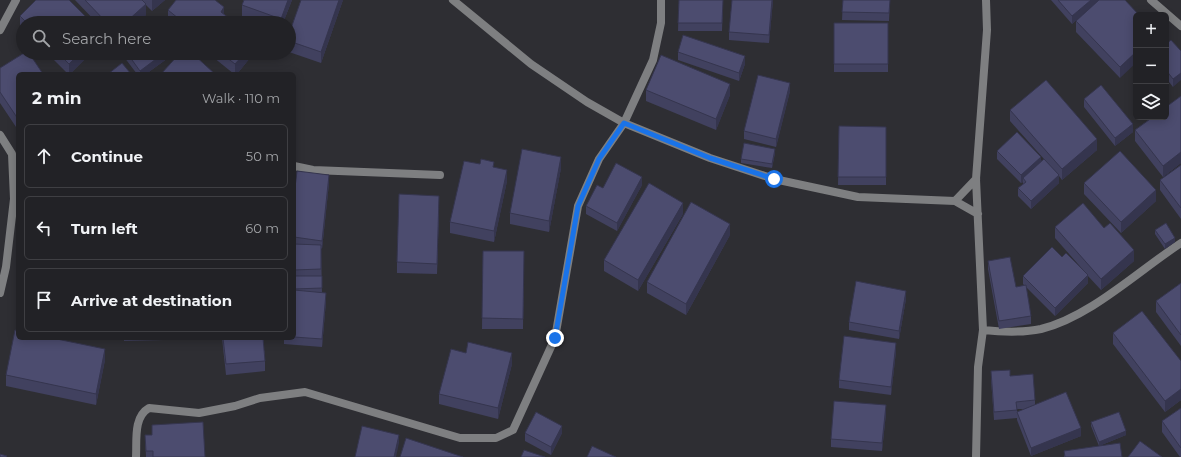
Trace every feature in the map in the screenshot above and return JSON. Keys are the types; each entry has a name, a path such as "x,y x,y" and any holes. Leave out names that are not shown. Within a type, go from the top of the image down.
{"street":[{"path":"0,30 16,0"},
{"path":"453,0 531,64 587,102 624,123 710,158 774,179 858,198 955,201 978,214"},
{"path":"136,457 137,425 143,412 149,408 199,414 235,406 260,398 305,392 460,438 496,438 513,430 555,338 578,206 599,159 624,123 652,60 661,23 661,0"},
{"path":"976,457 978,367 983,330 976,179 987,30 986,0"},
{"path":"1151,0 1181,26"},
{"path":"0,135 15,154 14,200 6,267 0,293"},
{"path":"296,166 313,170 440,175"},
{"path":"955,201 976,179"},
{"path":"983,330 1007,332 1041,329 1084,311 1181,243"}],"building":[{"path":"36,0 69,0 85,16 20,16"},
{"path":"85,0 142,0 146,4 133,16 100,16"},
{"path":"176,0 215,0 224,7 221,12 226,16 175,16 168,10"},
{"path":"244,0 288,0 282,16 273,16 242,5"},
{"path":"301,0 339,0 321,52 296,43 295,16"},
{"path":"679,0 723,0 722,23 678,23"},
{"path":"732,0 772,0 769,35 729,32"},
{"path":"843,0 890,0 889,13 842,12"},
{"path":"1058,0 1091,0 1072,16"},
{"path":"1099,0 1125,0 1136,12 1133,12 1133,55 1120,67 1076,21"},
{"path":"834,23 888,23 888,64 834,64"},
{"path":"683,35 745,56 739,73 678,52"},
{"path":"1171,40 1181,51 1181,73 1173,79 1169,74 1169,42"},
{"path":"661,55 730,84 716,119 646,90"},
{"path":"16,58 16,60 34,60 42,72 16,72 16,116 0,92 0,68"},
{"path":"65,60 73,60 69,64"},
{"path":"132,60 155,60 140,71"},
{"path":"174,60 200,60 213,72 163,72"},
{"path":"230,60 239,60 235,64"},
{"path":"122,63 129,72 111,72"},
{"path":"758,75 790,83 776,139 744,131"},
{"path":"1046,80 1097,139 1062,169 1010,110"},
{"path":"1101,85 1133,124 1115,138 1084,99"},
{"path":"1181,96 1181,152 1163,166 1135,130 1149,120 1169,120 1169,105"},
{"path":"839,126 886,127 886,177 838,177"},
{"path":"1017,132 1041,157 1021,175 997,151"},
{"path":"744,143 775,149 772,164 741,159"},
{"path":"522,149 561,157 549,221 510,213"},
{"path":"1120,151 1156,190 1121,222 1084,183"},
{"path":"481,159 494,162 493,167 507,170 494,231 450,222 464,161 480,164"},
{"path":"1044,159 1059,175 1031,201 1018,188 1026,182 1023,178"},
{"path":"616,163 642,177 617,223 586,206 597,185 603,188"},
{"path":"1181,165 1181,208 1160,180"},
{"path":"297,171 329,175 322,241 296,237"},
{"path":"649,183 683,203 638,280 604,260"},
{"path":"399,194 439,196 437,264 397,262"},
{"path":"691,202 730,224 686,304 647,282"},
{"path":"1083,203 1104,228 1110,223 1134,250 1101,279 1055,227"},
{"path":"1166,223 1175,238 1165,244 1155,230"},
{"path":"296,244 321,245 321,269 296,270"},
{"path":"1052,247 1062,257 1066,253 1088,275 1055,308 1023,276"},
{"path":"483,251 524,251 523,319 482,318"},
{"path":"1010,257 1016,287 1026,285 1031,316 999,321 988,261"},
{"path":"296,276 322,276 322,288 296,289"},
{"path":"856,281 906,291 899,331 849,322"},
{"path":"1181,283 1181,335 1156,301"},
{"path":"296,290 326,293 322,339 296,337"},
{"path":"1142,311 1181,361 1181,389 1165,401 1113,333"},
{"path":"15,330 16,340 62,340 105,349 96,394 6,375"},
{"path":"844,336 896,343 891,387 839,380"},
{"path":"223,340 263,340 265,361 226,364"},
{"path":"468,342 512,353 498,408 439,394 451,349 466,353"},
{"path":"1010,370 1010,376 1033,374 1035,400 1016,402 1017,410 994,412 991,371"},
{"path":"1066,392 1081,428 1031,448 1017,412"},
{"path":"834,401 886,405 882,443 831,439"},
{"path":"1181,408 1181,448 1162,421"},
{"path":"536,412 562,426 551,447 525,433"},
{"path":"1119,412 1126,431 1099,442 1091,422"},
{"path":"203,422 205,457 153,457 153,451 146,451 145,435 152,435 152,425"},
{"path":"362,426 399,435 394,457 355,457"},
{"path":"406,438 463,457 400,457"},
{"path":"1140,441 1162,457 1128,457"},
{"path":"1120,443 1122,457 1065,457 1064,451"},
{"path":"592,446 616,457 587,457"},
{"path":"524,450 545,457 521,457"},
{"path":"0,454 7,456 0,457"}],"route":[{"path":"555,338 578,206 599,159 624,123 710,158 774,179"}]}
